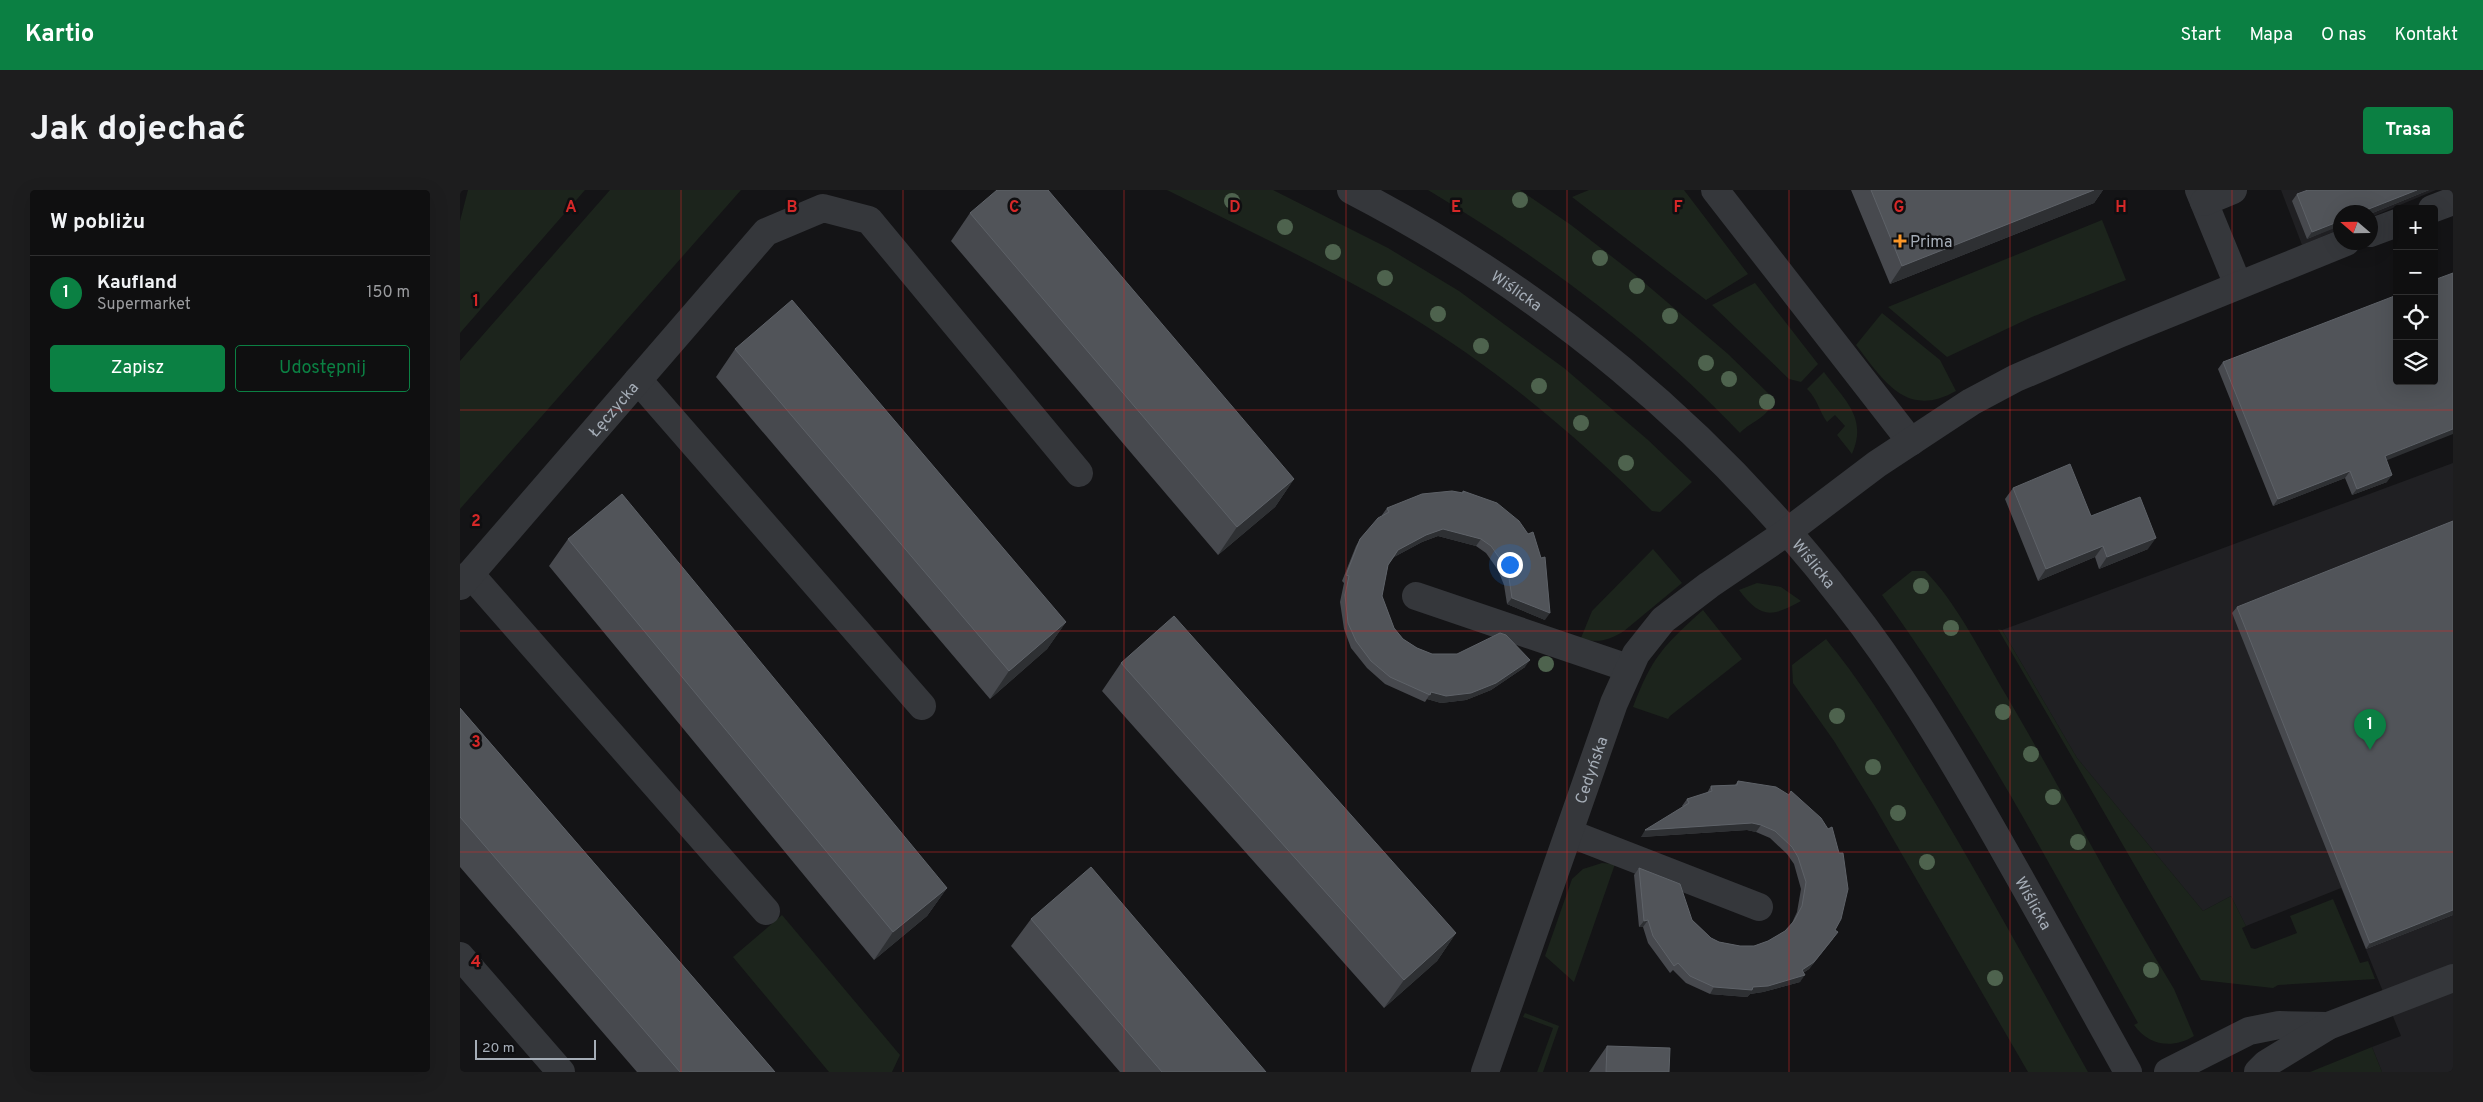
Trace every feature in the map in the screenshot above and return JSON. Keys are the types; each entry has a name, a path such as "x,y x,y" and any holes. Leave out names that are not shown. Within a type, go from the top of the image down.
{"street":[{"name":"Wiślicka","path":"1351,190 1463,252 1523,292 1601,351 1708,446 1787,532 1847,603 1910,693 1956,767 2023,883 2128,1072"},
{"path":"1715,190 1911,442"},
{"path":"2233,190 2202,196 2238,285"},
{"path":"2438,206 2453,200"},
{"name":"Łęczycka","path":"465,580 766,232 823,208 869,220 1079,473"},
{"path":"2378,230 2393,224"},
{"name":"Cedyńska","path":"1485,1072 1628,668 1644,641 1663,620 1709,585 1787,532 1877,464 1971,402 2016,378 2333,247"},
{"path":"638,380 922,706"},
{"path":"465,580 766,911"},
{"path":"1416,596 1628,668"},
{"path":"1569,833 1759,907"},
{"path":"460,956 562,1072"},
{"path":"2258,1072 2266,1064 2328,1026 2453,978"},
{"path":"2168,1072 2249,1031 2279,1025 2328,1026"}],"shaded area":[{"path":"468,190 585,190 460,333 460,221"},
{"path":"610,190 741,190 460,509 460,361"},
{"path":"1167,190 1273,190 1388,248 1459,291 1564,368 1648,440 1692,482 1660,512 1652,511 1624,483 1534,404 1470,355 1437,333 1345,280"},
{"path":"1428,190 1520,190 1571,225 1633,273 1728,354 1771,396 1773,400 1768,411 1740,433 1669,364 1592,301 1512,243"},
{"path":"1589,190 1684,190 1748,274 1706,300 1572,197"},
{"path":"2281,190 2436,190 2400,205 2393,205 2393,208 2378,214 2378,205 2333,205 2333,232 2302,245"},
{"path":"2102,220 2126,280 2032,317 1947,357 1888,307"},
{"path":"1755,283 1818,364 1801,382 1789,379 1712,305"},
{"path":"1882,313 1940,360 1956,391 1938,399 1923,401 1910,398 1898,392 1887,383 1856,345"},
{"path":"1824,372 1852,410 1857,430 1852,454 1837,435 1845,426 1835,415 1827,422 1813,396 1807,389"},
{"path":"2453,463 2453,1072 2382,1072 2372,1047 2401,1036 2341,888 2246,926 2231,896 2203,911 2077,758 2002,630"},
{"path":"1653,549 1682,583 1619,634 1598,641 1581,638 1592,611"},
{"path":"1912,571 1925,571 1958,613 2174,989 2194,1036 2178,1043 2162,1043 2147,1037 2134,1025 2138,1023 1985,752 1918,646 1882,595"},
{"path":"1757,583 1781,587 1801,601 1791,607 1774,612 1760,610 1753,606 1739,590"},
{"path":"1703,610 1742,659 1668,719 1633,707 1646,676 1660,653"},
{"path":"1998,629 2002,630 2077,758 2203,911 2231,896 2246,926 2242,928 2251,948 2255,949 2297,933 2290,916 2333,899 2360,963 2368,961 2375,979 2278,985 2273,988 2201,980"},
{"path":"1826,639 1869,697 1933,799 2088,1072 2028,1072 1874,806 1834,741 1793,683 1792,665"},
{"path":"1602,863 1615,864 1574,982 1545,956 1572,879 1583,869"},
{"path":"782,915 900,1055 892,1072 829,1072 733,957"},
{"path":"1525,1013 1559,1026 1543,1072 1537,1072 1553,1028 1523,1017"},
{"path":"2372,1047 2382,1072 2310,1072"}],"building":[{"path":"997,190 1048,190 1294,479 1237,527 970,213"},
{"path":"1871,190 2094,190 1902,266"},
{"path":"2308,190 2417,190 2378,205 2333,205 2333,224 2312,232 2297,194"},
{"path":"2453,273 2453,429 2385,456 2392,475 2357,489 2350,471 2278,499 2223,362 2393,297 2393,385 2438,385 2438,279"},
{"path":"792,300 1066,622 1009,671 735,349"},
{"path":"2070,464 2091,516 2140,497 2156,538 2107,557 2103,546 2046,569 2013,488"},
{"path":"1452,491 1463,493 1463,491 1497,503 1519,521 1528,534 1533,532 1541,558 1545,557 1550,613 1512,598 1509,578 1503,563 1491,546 1481,539 1443,529 1426,535 1398,550 1388,565 1382,596 1394,628 1403,639 1417,648 1432,654 1457,654 1500,633 1506,635 1530,660 1496,683 1471,693 1446,696 1431,692 1430,695 1390,677 1371,661 1356,641 1348,623 1345,595 1349,576 1346,575 1360,539 1378,518 1389,512 1387,508 1422,494"},
{"path":"622,494 947,888 893,932 568,539"},
{"path":"2453,521 2453,910 2370,943 2237,607"},
{"path":"1174,616 1456,933 1404,980 1121,663"},
{"path":"460,708 775,1072 680,1072 460,817"},
{"path":"1738,781 1776,787 1789,795 1791,791 1821,818 1828,829 1832,827 1839,853 1843,853 1848,889 1841,919 1835,930 1838,932 1814,962 1802,970 1805,975 1768,986 1753,987 1752,990 1714,987 1690,976 1678,963 1674,966 1653,936 1648,920 1644,921 1639,868 1680,884 1692,920 1711,938 1719,942 1740,946 1754,946 1768,941 1785,931 1794,921 1802,906 1806,882 1798,857 1792,847 1775,831 1752,823 1645,830 1689,803 1687,799 1712,791 1711,786 1737,785"},
{"path":"1091,867 1266,1072 1162,1072 1031,919"},
{"path":"1607,1046 1670,1048 1669,1072 1606,1072"}],"place":[{"name":"Prima","path":"1900,241"},
{"name":"Kaufland","path":"2370,750"}]}
